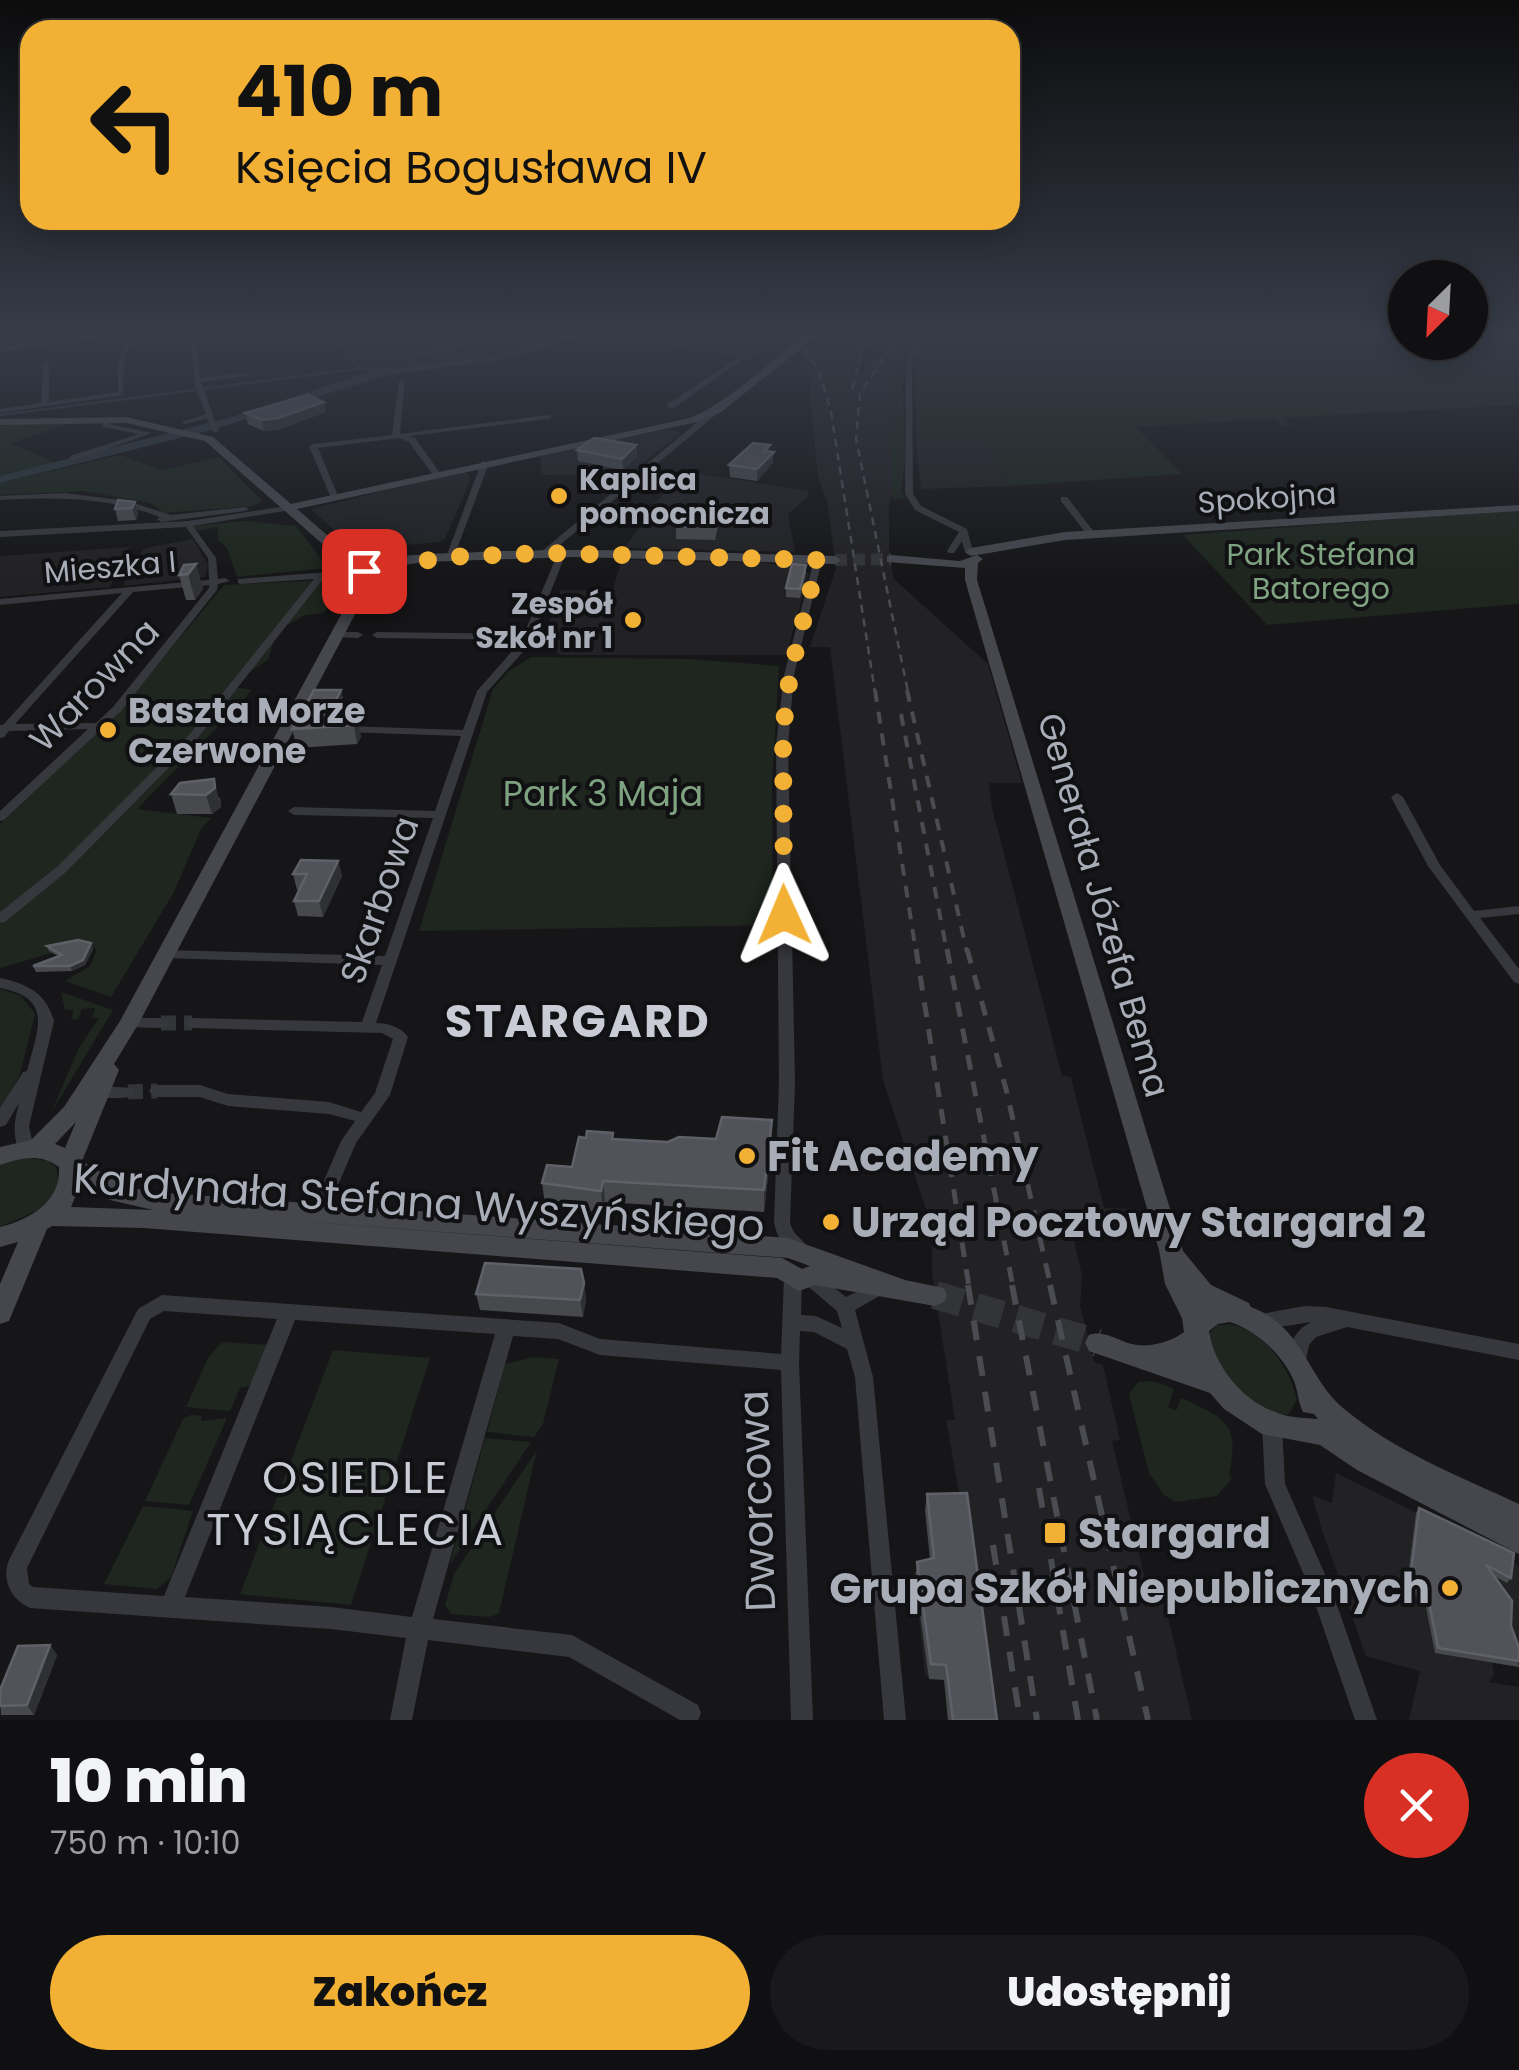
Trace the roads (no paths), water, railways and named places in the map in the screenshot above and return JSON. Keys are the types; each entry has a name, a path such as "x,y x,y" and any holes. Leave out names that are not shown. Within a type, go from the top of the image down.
{"main road":[{"path":"288,508 436,473 690,422 702,415"},
{"path":"0,422 108,419 170,426 201,436 232,454 367,588"},
{"name":"Spokojna","path":"972,561 1020,544 1091,534 1519,508"},
{"path":"345,569 448,557 545,553 835,560"},
{"path":"345,569 448,557"},
{"path":"948,558 972,561"},
{"path":"898,559 972,561"},
{"name":"Generała Józefa Bema","path":"972,561 1178,1284 1218,1384"},
{"path":"0,1313 44,1219 71,1186 71,1164 100,1092 129,1023 165,954 356,600 394,566"},
{"path":"345,569 356,600"},
{"path":"0,1156 31,1148 72,1113 129,1023"},
{"name":"Kardynała Stefana Wyszyńskiego","path":"31,1148 53,1151 118,1194 135,1198 708,1240 935,1295"},
{"name":"Kardynała Stefana Wyszyńskiego","path":"44,1219 144,1218 802,1265"},
{"path":"4,1238 44,1219"},
{"name":"Generała Józefa Bema","path":"1171,1250 1202,1292 1254,1320 1298,1362"},
{"path":"1142,1355 1180,1350 1207,1315 1222,1312 1254,1320"},
{"path":"1098,1343 1218,1384 1248,1412 1332,1437 1367,1461 1519,1540"},
{"path":"1298,1362 1312,1394 1328,1412 1386,1450 1519,1519"},
{"path":"1286,1426 1312,1412 1312,1394"}],"street":[{"path":"398,436 400,415"},
{"path":"909,415 909,494 918,508 964,532 972,561"},
{"path":"185,422 210,417 216,430"},
{"path":"334,496 312,448 548,417"},
{"path":"73,458 148,432 105,425 108,419"},
{"path":"545,553 690,422"},
{"path":"398,436 412,440 436,473"},
{"path":"448,557 484,463"},
{"path":"0,498 96,497 140,505 168,517"},
{"path":"1064,499 1091,534"},
{"path":"139,524 168,517 288,508"},
{"path":"0,534 188,524 288,508"},
{"path":"188,524 212,558 220,582"},
{"path":"948,558 964,532"},
{"name":"Skarbowa","path":"318,1213 349,1141 382,1094 401,1036 396,1031 367,1028 482,691 518,654 549,586 559,580 566,553"},
{"path":"818,560 790,675 782,746 787,1082 782,1222 785,1236 802,1265 845,1307 856,1344 872,1435 896,1720"},
{"path":"241,580 322,576 345,569"},
{"path":"0,920 62,869 192,738 322,576"},
{"name":"Mieszka I","path":"0,602 220,582"},
{"name":"Warowna","path":"0,817 98,726 176,641 220,582"},
{"path":"2,731 130,590"},
{"path":"339,635 358,635"},
{"path":"377,636 527,637"},
{"path":"2,731 98,726"},
{"path":"332,728 468,733"},
{"path":"1397,798 1434,866 1519,979"},
{"path":"294,811 440,814"},
{"path":"1473,914 1519,910"},
{"path":"165,954 390,960"},
{"path":"0,983 32,992 44,1006 47,1021 21,1126 31,1148"},
{"path":"129,1023 161,1022"},
{"path":"192,1023 367,1028"},
{"path":"0,1121 32,1070"},
{"path":"158,1091 200,1091 228,1100 329,1108 366,1120"},
{"path":"100,1092 128,1092"},
{"name":"Dworcowa","path":"802,1265 790,1322 802,1720"},
{"path":"845,1307 864,1293 896,1286"},
{"path":"690,1713 572,1646 297,1615 30,1597 20,1590 16,1567 144,1314 162,1302 559,1332 600,1347 790,1364"},
{"path":"170,1608 289,1312"},
{"path":"1254,1320 1305,1314 1519,1352"},
{"path":"1298,1362 1302,1339 1312,1328 1348,1320"},
{"path":"790,1322 816,1324 856,1344"},
{"path":"401,1720 419,1629 506,1328"},
{"path":"1286,1426 1275,1484 1320,1588 1366,1720"}],"tunnel":[{"path":"835,560 891,559"},
{"path":"161,1023 192,1023"},
{"path":"128,1092 157,1091"},
{"path":"935,1295 1098,1343"}],"railway":[{"path":"832,415 875,692"},
{"path":"858,415 856,439 908,692"},
{"path":"875,690 916,952"},
{"path":"907,690 967,952"},
{"path":"901,714 947,952"},
{"path":"916,949 969,1287"},
{"path":"947,949 1013,1287"},
{"path":"967,949 1006,1089 1051,1287"},
{"path":"968,1285 1037,1720"},
{"path":"1012,1285 1097,1720"},
{"path":"1050,1285 1148,1720"},
{"path":"1039,1488 1078,1720"},
{"path":"993,1545 1020,1720"}],"place":[{"name":"Kaplica pomocnicza","path":"559,496"},
{"name":"Zespół Szkół nr 1","path":"633,620"},
{"name":"Baszta Morze Czerwone","path":"108,730"},
{"name":"Fit Academy","path":"747,1156"},
{"name":"Urząd Pocztowy Stargard 2","path":"831,1222"},
{"name":"Stargard","path":"1055,1533"},
{"name":"Grupa Szkół Niepublicznych","path":"1450,1588"}],"district":[{"name":"STARGARD","path":"578,1021"},
{"name":"OSIEDLE TYSIĄCLECIA","path":"356,1503"}],"park label":[{"name":"Park Stefana Batorego","path":"1321,571"},
{"name":"Park 3 Maja","path":"603,793"}]}
